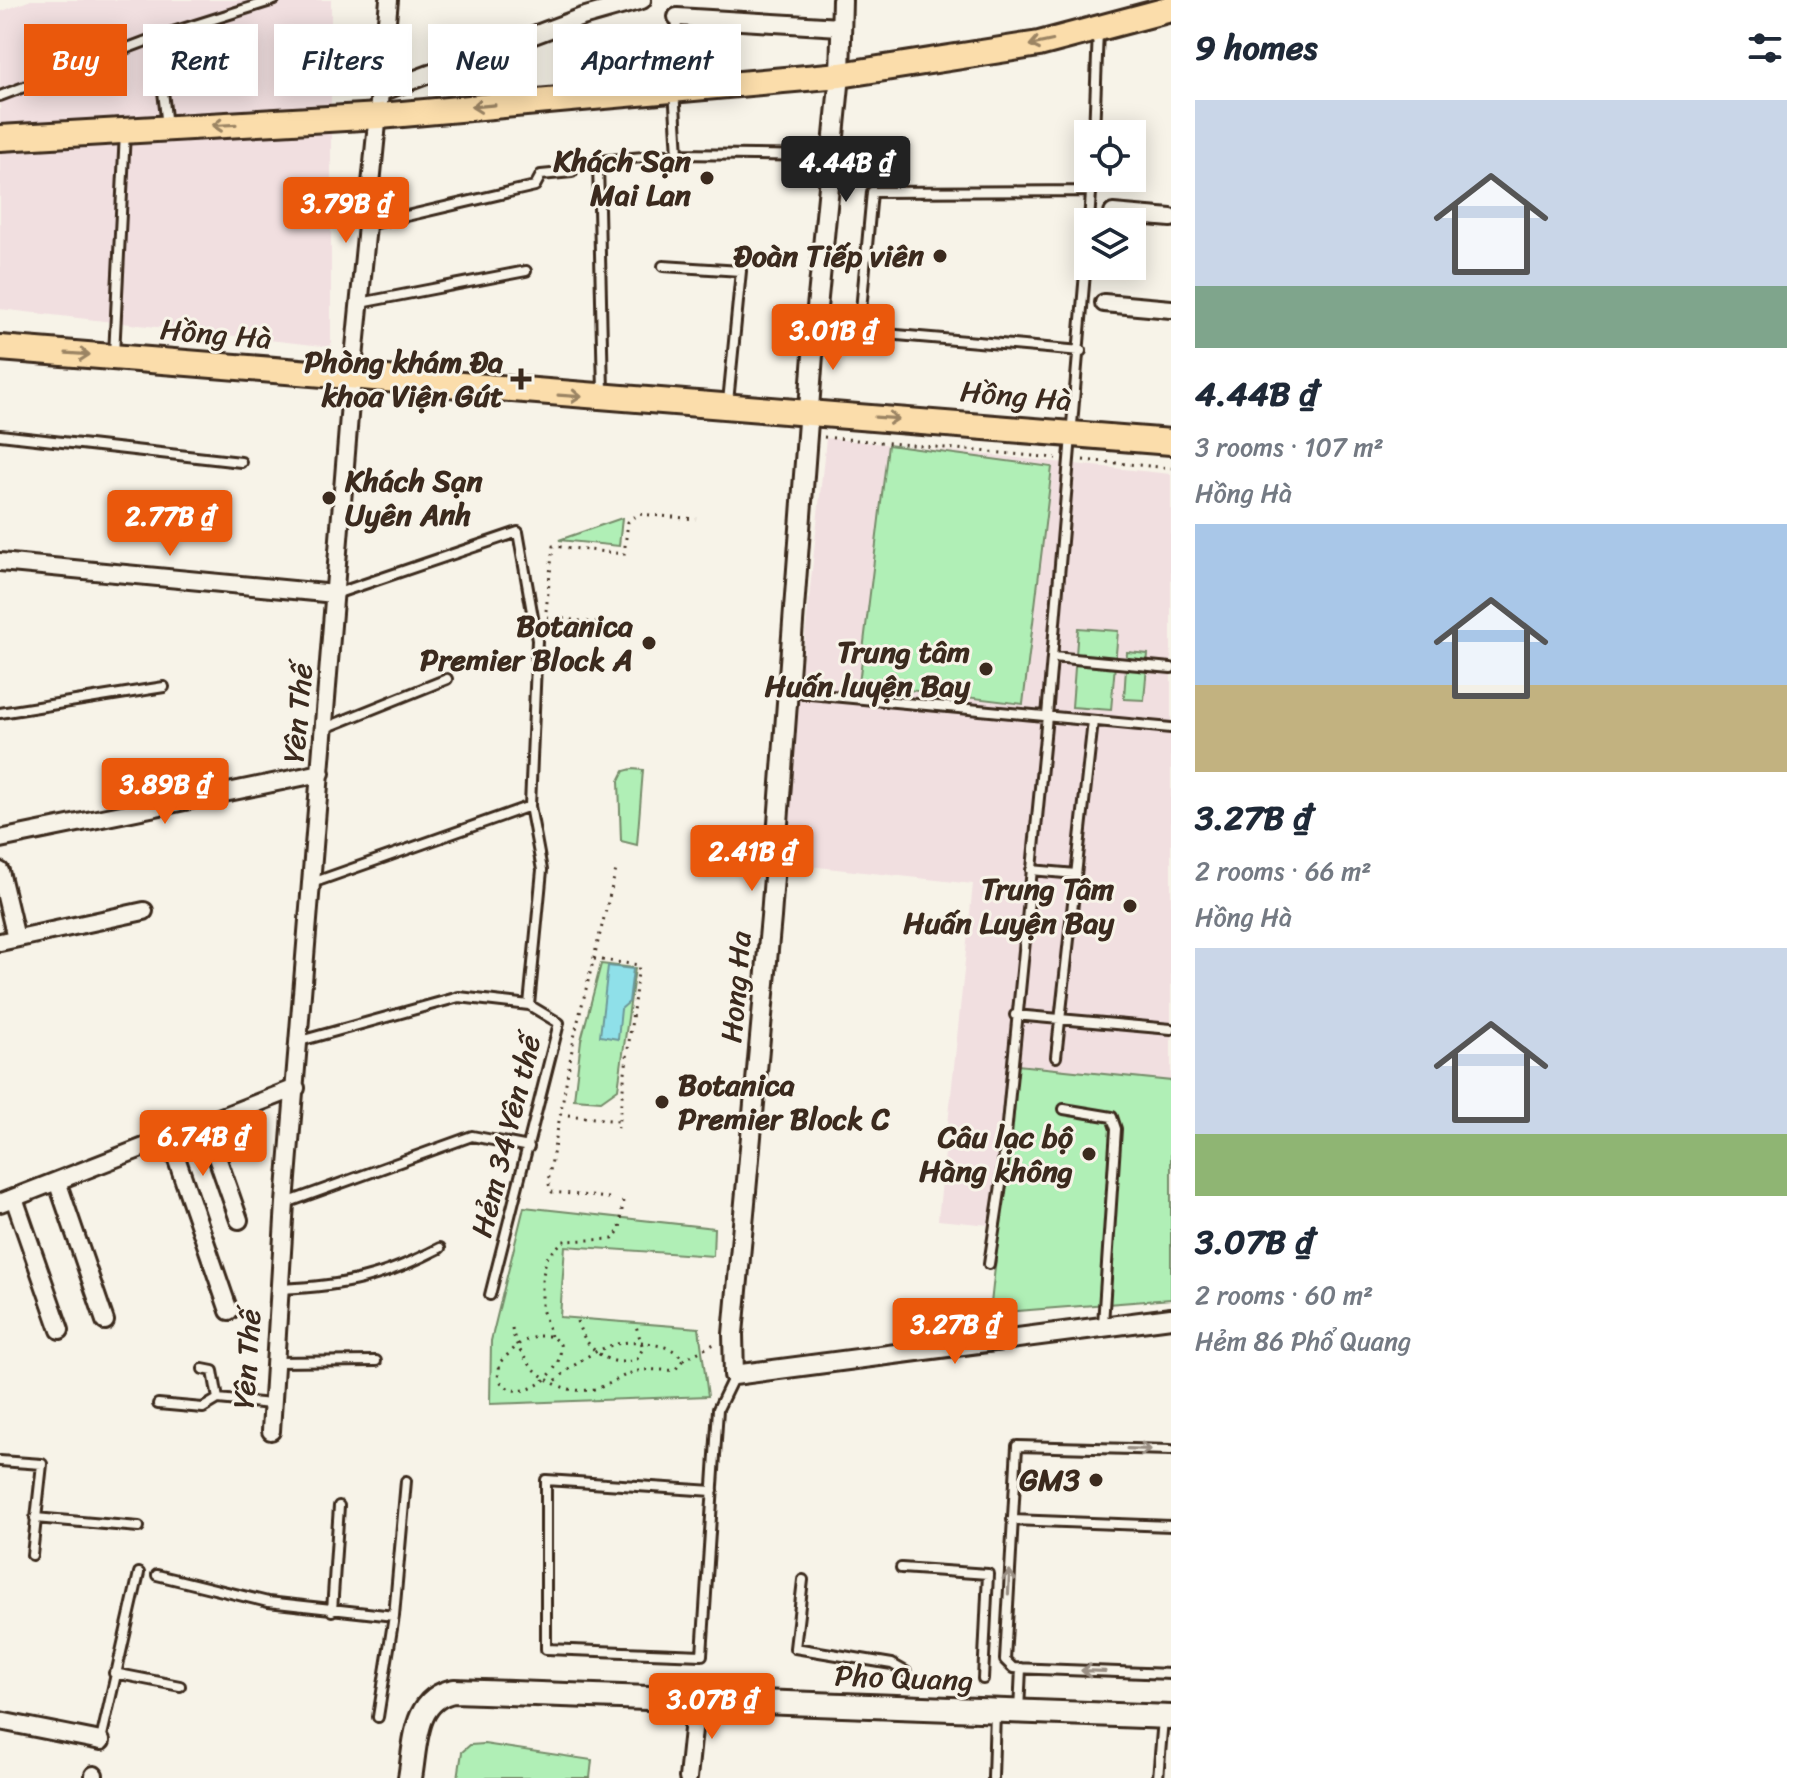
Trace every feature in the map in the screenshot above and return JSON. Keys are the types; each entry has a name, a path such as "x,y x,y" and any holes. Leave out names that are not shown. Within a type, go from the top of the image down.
{"main road":[{"path":"741,83 840,75 1039,44 1171,9"},
{"path":"0,138 125,132 380,104 553,95"},
{"name":"Hồng Hà","path":"0,348 352,379 728,407 808,424 1073,432 1171,442"},
{"name":"Pho Quang","path":"410,1778 421,1714 427,1705 445,1693 1167,1717"}],"street":[{"name":"Yên Thế","path":"271,1431 285,1203 352,379 389,0"},
{"path":"380,104 582,17 642,0"},
{"path":"808,424 829,156 840,75 842,0"},
{"path":"677,17 840,27"},
{"path":"1146,216 1171,218"},
{"path":"1104,303 1171,309"},
{"name":"Hong Ha","path":"734,1375 734,1319 789,692 808,424"},
{"path":"0,562 335,594"},
{"path":"0,839 321,773"},
{"path":"0,871 8,940 144,911"},
{"path":"60,1330 7,1200 296,1088"},
{"path":"205,1123 239,1220"},
{"path":"169,1137 229,1311"},
{"path":"57,1181 105,1321"},
{"path":"734,1375 1103,1324 1171,1318"},
{"path":"688,1778 696,1700"},
{"path":"0,1721 101,1741"}],"lane":[{"path":"198,24 274,0"},
{"path":"677,17 677,24"},
{"path":"1095,120 1098,29"},
{"path":"0,96 143,42"},
{"path":"163,96 167,128"},
{"path":"674,96 678,154"},
{"path":"114,357 125,132"},
{"path":"604,399 598,161 678,154 829,156"},
{"path":"368,225 535,186 541,175 572,172"},
{"path":"859,332 872,192 1074,191"},
{"path":"663,266 741,271 728,407"},
{"path":"360,303 526,271"},
{"path":"989,1264 1001,1185 1015,1015 1053,657 1085,280"},
{"path":"815,328 1081,351"},
{"path":"0,435 241,462"},
{"path":"335,594 518,532 537,640 530,806 542,870 529,1005"},
{"path":"1053,657 1171,668"},
{"path":"325,728 447,679"},
{"path":"0,713 164,687"},
{"path":"789,692 1171,728"},
{"path":"1056,1057 1093,721"},
{"path":"312,883 530,806"},
{"path":"1031,870 1076,874"},
{"name":"Hẻm 34 Yên thế","path":"300,1041 459,997 529,1005 559,1023 490,1295"},
{"path":"1015,1015 1171,1029"},
{"path":"1064,1109 1112,1117 1116,1129 1103,1324"},
{"path":"285,1203 472,1136 529,1147"},
{"path":"280,1289 337,1286 394,1272 440,1248"},
{"path":"275,1362 376,1361"},
{"path":"203,1369 213,1371 218,1399"},
{"path":"713,1491 546,1480 546,1649 702,1655 713,1491 718,1409 734,1375"},
{"path":"158,1404 203,1408 218,1399 271,1404"},
{"path":"1171,1450 1017,1446 1005,1660 1009,1667 1171,1674"},
{"path":"0,1461 42,1464 32,1555"},
{"path":"378,1717 394,1616 406,1481"},
{"path":"332,1611 339,1506"},
{"path":"35,1518 139,1527"},
{"path":"1012,1520 1171,1526"},
{"path":"901,1568 988,1574 983,1679"},
{"path":"101,1741 139,1573"},
{"path":"157,1575 268,1602 394,1616"},
{"path":"803,1580 795,1648 892,1664 906,1672"},
{"path":"1019,1712 1021,1668"},
{"path":"114,1673 180,1686"},
{"path":"993,1778 995,1711"},
{"path":"1158,1778 1167,1717"}],"path":[{"path":"808,424 1071,459 1171,468"},
{"path":"615,625 545,617 553,546 624,554 628,522 633,516 696,519"},
{"path":"609,1198 549,1189 548,1182 560,1114 616,870"},
{"path":"594,959 639,965 617,1134"},
{"path":"560,1114 618,1121"},
{"path":"551,1336 533,1337 516,1345 500,1362 497,1373 502,1384 521,1390 546,1379 561,1356 560,1344 551,1336 541,1300 546,1259 563,1241 613,1239 620,1229 623,1200"},
{"path":"577,1321 595,1351 615,1362 637,1359 643,1342 636,1326"},
{"path":"512,1328 516,1345 530,1365 553,1383 578,1390 599,1388 639,1371 675,1370 683,1360 700,1352"},
{"path":"553,1383 595,1351 623,1342 643,1342 668,1348 683,1360"}],"shaded area":[{"path":"31,0 331,0 331,24 274,24 274,96 331,96 331,347 0,309 0,12"},
{"name":"Trung tâm Huấn luyện Bay","path":"826,438 1171,474 1171,1081 1017,1065 1000,1226 938,1220 973,884 781,863"}],"green space":[{"path":"888,445 1052,467 1023,704 859,684"},
{"path":"622,518 619,546 559,540"},
{"path":"1078,628 1118,631 1111,710 1072,707"},
{"path":"1127,652 1148,654 1144,700 1124,699"},
{"path":"643,770 637,845 621,841 619,781 624,771"},
{"path":"601,964 635,968 618,1089 601,1101 574,1099 581,1040"},
{"name":"Câu lạc bộ Hàng không","path":"1017,1065 1171,1081 1171,1299 990,1313"},
{"path":"524,1207 714,1228 713,1256 565,1246 560,1317 699,1328 708,1396 490,1404 491,1341"},
{"path":"484,1744 592,1760 590,1778 458,1778 462,1752 470,1745"}],"water":[{"path":"608,966 633,969 629,1002 621,1009 618,1039 600,1036"}],"place":[{"name":"Khách Sạn Mai Lan","path":"707,178"},
{"name":"Đoàn Tiếp viên","path":"940,256"},
{"name":"Phòng khám Đa khoa Viện Gút","path":"521,379"},
{"name":"Khách Sạn Uyên Anh","path":"329,498"},
{"name":"Botanica Premier Block A","path":"649,643"},
{"name":"Trung tâm Huấn luyện Bay","path":"986,669"},
{"name":"Trung Tâm Huấn Luyện Bay","path":"1130,906"},
{"name":"Botanica Premier Block C","path":"662,1102"},
{"name":"Câu lạc bộ Hàng không","path":"1089,1154"},
{"name":"GM3","path":"1096,1480"}]}
